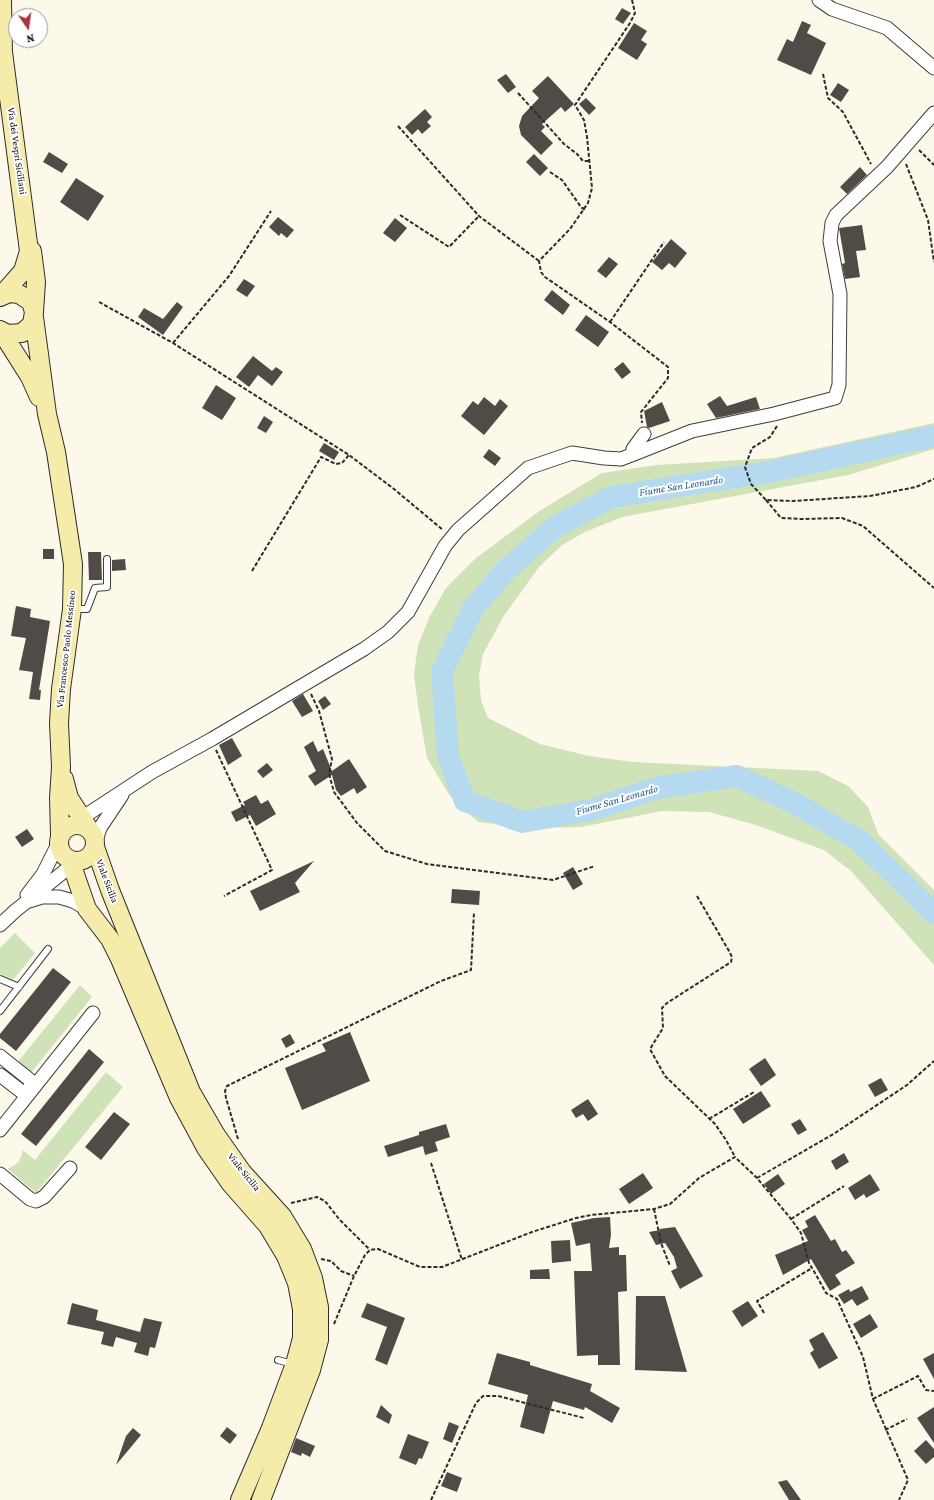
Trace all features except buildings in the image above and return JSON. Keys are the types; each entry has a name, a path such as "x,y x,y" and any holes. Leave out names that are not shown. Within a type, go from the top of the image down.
{"main road":[{"name":"Via dei Vespri Siciliani","path":"2,0 3,52 27,231"},
{"path":"27,231 27,261 7,288 31,302 34,314 47,414"},
{"path":"0,331 15,335 22,333 32,324 34,314 34,259 27,231"},
{"path":"0,331 30,377 47,414"},
{"name":"Via Francesco Paolo Messineo","path":"47,414 56,452 72,564 72,609 60,696 59,723 61,767"},
{"path":"61,767 59,798 90,856 74,862"},
{"path":"61,767 78,835"},
{"name":"Viale Sicilia","path":"240,1500 271,1428 287,1362 302,1338 302,1309 297,1283 286,1256 268,1226 231,1184 206,1148 178,1098 120,958 110,939 87,909 74,862 62,854 78,835 110,890 191,1092 216,1135 242,1172 282,1216 303,1251 313,1278 319,1307 319,1340 311,1370 261,1500"}],"street":[{"path":"819,0 832,9 887,28 934,68"},
{"path":"15,911 43,874 78,835 128,787 212,739 305,682 364,649 388,632 408,612 445,546 452,537 493,497 528,468 572,453 621,459 692,431 774,414 835,398 839,385 840,294 830,241 830,231 836,215 878,176 934,113"},
{"path":"634,454 633,449 644,434"},
{"path":"78,835 100,828 110,811 128,787"},
{"path":"0,925 25,902 74,862"},
{"path":"25,902 42,897 59,897 73,901 87,909"},
{"path":"0,1130 30,1090 93,1013"},
{"path":"0,1056 30,1080 32,1084 30,1090"},
{"path":"0,1075 22,1092 30,1090"},
{"path":"0,1174 30,1199 39,1201 70,1168"}],"lane":[{"path":"72,609 87,609 95,588 107,587 107,559"},
{"path":"0,1011 48,949"},
{"path":"0,979 19,987"}],"path":[{"path":"539,261 584,210 588,203 592,188 584,120 575,105 636,12 632,0"},
{"path":"823,74 828,98 843,112 878,176"},
{"path":"518,93 564,144 577,154 583,161 589,161"},
{"path":"398,126 479,216 539,261 541,272 545,277 610,322 668,367 668,378 641,412 644,434"},
{"path":"912,139 934,165"},
{"path":"900,152 928,220 934,262"},
{"path":"550,172 562,180 584,210"},
{"path":"173,344 229,276 271,211"},
{"path":"400,215 449,247 479,216"},
{"path":"610,322 664,242"},
{"path":"99,302 173,344 349,455 394,489 452,537"},
{"path":"774,414 777,426 770,437 752,448 745,467 751,484 781,518 842,518 863,526 934,588"},
{"path":"252,571 322,457 336,464 342,463 349,455"},
{"path":"766,500 793,501 870,496 916,487 934,479"},
{"path":"305,682 319,711 332,759 329,774 334,792 357,823 385,851 427,864 553,880 595,866"},
{"path":"212,739 272,870 224,896"},
{"path":"697,896 729,950 732,957 731,962 667,1003 662,1008 663,1028 650,1049 665,1076 709,1119 726,1140 735,1157 757,1178 791,1218 801,1233 812,1268 826,1292 837,1299 863,1356 873,1399 885,1430 908,1480 899,1500"},
{"path":"241,1144 236,1134 226,1098 225,1091 227,1086 441,981 471,970 474,912"},
{"path":"757,1178 835,1133 907,1085 934,1061"},
{"path":"709,1119 754,1092"},
{"path":"334,1325 354,1276 370,1250 378,1249 420,1267 442,1267 532,1232 576,1218 591,1215 654,1209 670,1204 699,1178 735,1157"},
{"path":"431,1163 462,1260"},
{"path":"791,1218 844,1186"},
{"path":"287,1203 316,1197 325,1201 339,1219 370,1250"},
{"path":"654,1209 661,1243 670,1266"},
{"path":"303,1251 331,1261 341,1271 354,1276"},
{"path":"764,1313 757,1301 812,1268"},
{"path":"873,1399 918,1376 926,1390 934,1391"},
{"path":"431,1500 476,1403 483,1396 498,1396 584,1418"},
{"path":"885,1430 907,1418"}],"green space":[{"path":"934,423 934,449 848,475 622,517 585,532 562,545 539,567 503,617 483,654 479,676 481,700 488,718 540,744 589,756 633,762 818,771 848,786 868,807 878,834 934,890 934,965 851,871 824,850 756,825 709,812 662,811 581,827 530,828 478,822 450,796 427,758 414,674 418,645 430,616 446,588 476,558 541,510 602,473 657,465 774,458"},
{"path":"15,933 35,953 13,980 0,974 0,948"},
{"path":"80,985 92,997 30,1074 17,1063"},
{"path":"106,1072 123,1087 36,1193 8,1169 19,1162 23,1150 35,1160"}],"waterway":[{"name":"Fiume San Leonardo","path":"934,436 768,472 612,497 555,527 505,571 473,609 442,671 448,756 465,801 522,822 595,809 656,788 737,776 796,804 860,841 934,913"}]}
